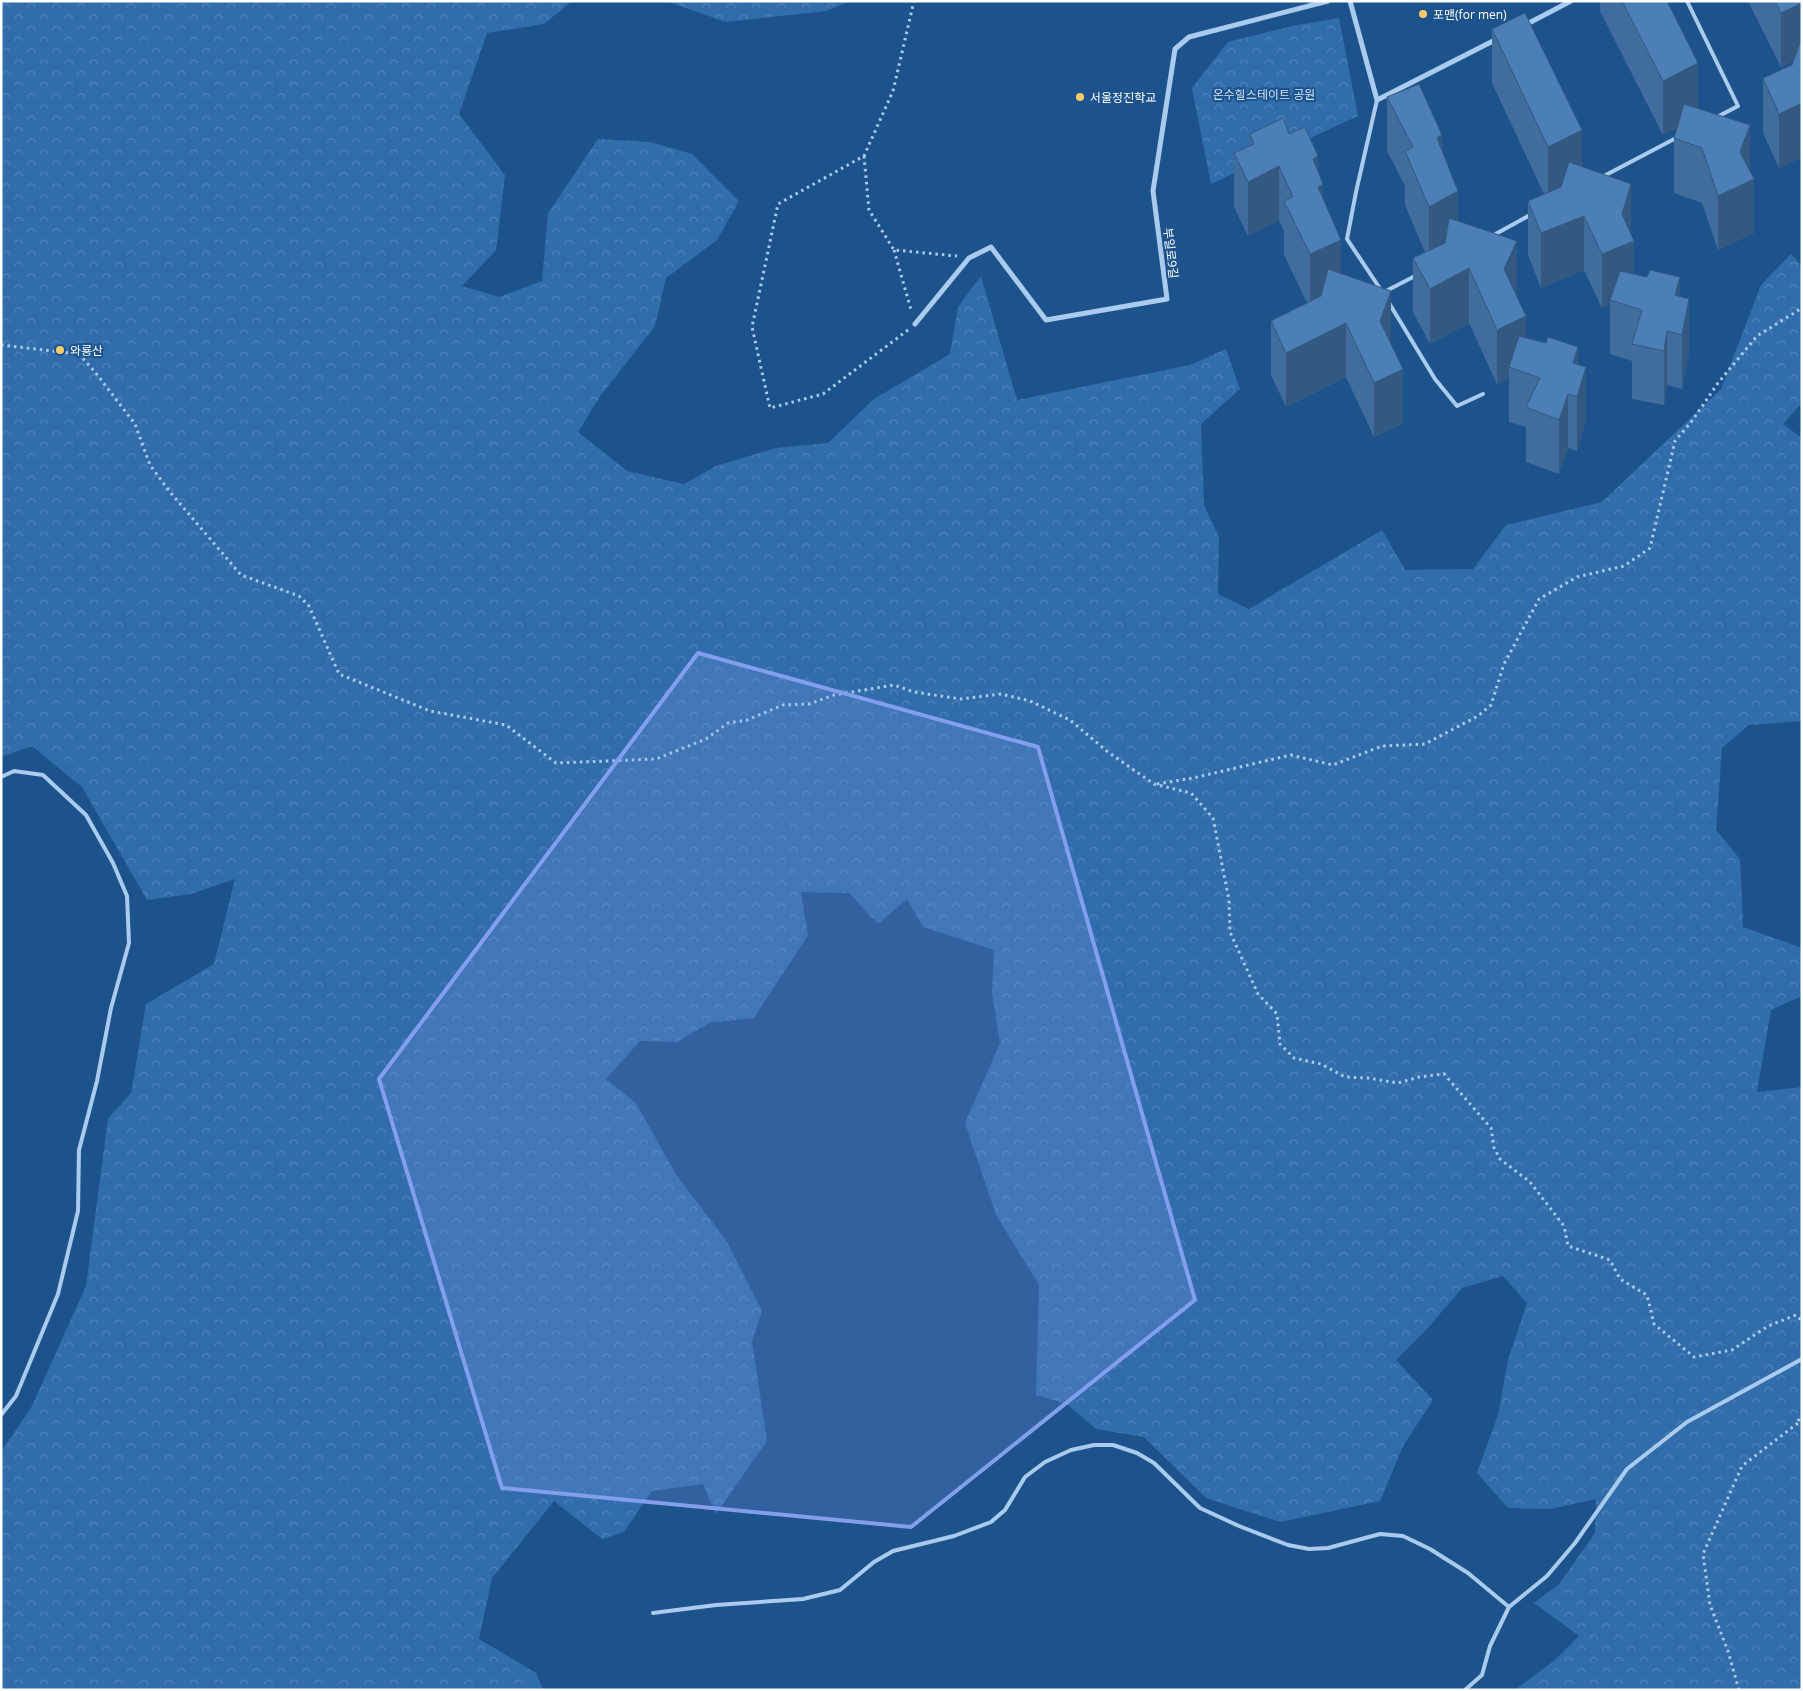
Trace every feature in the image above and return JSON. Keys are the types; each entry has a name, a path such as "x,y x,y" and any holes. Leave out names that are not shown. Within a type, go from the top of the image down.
{"street":[{"name":"부일로9길","path":"915,324 969,258 991,247 1046,320 1167,299 1153,191 1175,49 1189,37 1328,1"},
{"path":"1350,1 1378,100 1500,37"},
{"path":"1518,28 1571,1"}],"lane":[{"path":"1687,1 1738,106 1712,119"},
{"path":"1378,100 1347,239 1383,293 1418,275"},
{"path":"1600,179 1686,133"},
{"path":"1487,238 1539,211"},
{"path":"1388,301 1435,379 1457,406 1483,394"},
{"path":"1,778 14,771 42,775 86,815 113,864 127,896 129,943 111,1008 97,1081 79,1150 78,1211 58,1294 16,1396 1,1415"},
{"path":"1465,1690 1482,1675 1490,1646 1509,1607 1547,1576 1575,1543 1627,1469 1687,1422 1802,1359"},
{"path":"653,1613 716,1604 802,1600 840,1590 874,1562 893,1551 954,1536 991,1522 1004,1510 1026,1477 1045,1462 1072,1450 1094,1445 1113,1445 1136,1453 1154,1463 1200,1508 1288,1545 1309,1549 1328,1548 1380,1534 1403,1536 1430,1549 1468,1573 1509,1607"}],"path":[{"path":"864,156 778,204 752,327 770,408 823,394 915,324 894,250 869,210 864,156 893,91 914,1"},
{"path":"894,250 969,258"},
{"path":"1154,784 1193,778 1291,755 1333,765 1382,746 1425,744 1478,716 1491,705 1504,664 1539,599 1576,577 1624,566 1650,548 1675,441 1692,421 1718,383 1757,336 1802,308"},
{"path":"1,345 79,354 135,424 150,465 170,492 241,574 299,596 309,606 338,674 430,711 506,725 556,763 656,759 706,739 728,722 748,720 783,705 809,704 834,695 894,685 914,692 961,699 1001,694 1030,701 1070,720 1108,752 1154,784 1191,793 1213,818 1229,900 1230,932 1258,994 1276,1014 1280,1044 1294,1058 1321,1064 1345,1077 1368,1078 1398,1083 1419,1077 1444,1074 1491,1128 1494,1148 1500,1159 1530,1182 1564,1226 1568,1246 1610,1260 1620,1279 1647,1295 1654,1324 1694,1357 1732,1350 1768,1326 1796,1315 1802,1321"},
{"path":"1797,1424 1802,1415"},
{"path":"1739,1690 1728,1651 1710,1605 1703,1554 1742,1466 1802,1420"}],"highlighted area":[{"path":"698,653 1038,747 1195,1300 911,1527 502,1488 379,1079"}],"green space":[{"path":"1,1 572,1 544,24 487,33 459,114 505,175 496,250 462,286 499,297 542,281 548,213 598,139 650,142 692,154 739,201 717,240 666,278 655,326 601,395 578,432 627,471 684,484 716,466 776,448 828,443 874,399 950,354 958,307 981,276 1017,400 1190,365 1226,349 1240,389 1201,424 1204,505 1219,537 1218,594 1249,609 1382,530 1405,570 1473,569 1506,525 1602,502 1721,389 1761,285 1791,254 1802,266 1802,403 1783,424 1802,438 1802,721 1749,725 1722,748 1716,830 1740,859 1743,927 1802,948 1802,996 1771,1010 1757,1092 1802,1087 1802,1690 1515,1690 1555,1660 1579,1636 1534,1603 1559,1584 1595,1533 1596,1499 1550,1509 1508,1508 1477,1473 1498,1415 1508,1360 1527,1303 1503,1276 1462,1288 1427,1329 1396,1360 1433,1400 1403,1446 1380,1501 1280,1522 1206,1498 1144,1437 1096,1429 1067,1404 1036,1395 1039,1285 996,1215 965,1123 1000,1043 992,994 994,950 923,927 907,899 878,924 849,893 801,892 808,935 754,1018 709,1023 677,1042 640,1041 606,1079 636,1103 677,1176 726,1240 762,1311 752,1341 767,1441 716,1514 703,1484 652,1491 624,1532 602,1539 554,1501 492,1578 479,1639 536,1673 543,1690 1,1690 1,1452 32,1406 86,1286 108,1119 131,1093 146,1004 214,964 235,879 191,894 147,900 82,787 32,746 1,757"},
{"path":"666,1 851,1 826,11 726,22"},
{"name":"온수힐스테이트 공원","path":"1339,18 1358,116 1211,184 1192,88 1228,42 1292,26"}],"building":[{"path":"1622,1 1667,1 1698,63 1663,81"},
{"path":"1775,1 1802,1 1802,3 1781,13"},
{"path":"1525,13 1582,130 1548,147 1492,29"},
{"path":"1802,37 1802,103 1779,114 1763,78 1792,65"},
{"path":"1419,84 1442,135 1437,138 1458,191 1429,207 1405,151 1413,147 1387,97"},
{"path":"1684,104 1750,125 1740,152 1754,179 1718,196 1702,148 1674,138"},
{"path":"1283,118 1289,134 1305,127 1318,156 1313,159 1323,184 1318,187 1341,240 1310,254 1284,201 1293,197 1279,166 1248,182 1234,153 1254,144 1250,134"},
{"path":"1569,162 1631,184 1622,214 1634,241 1602,254 1584,216 1541,233 1528,201 1561,187"},
{"path":"1449,218 1517,241 1504,269 1526,316 1497,330 1469,268 1430,289 1413,258 1445,243"},
{"path":"1328,269 1391,291 1380,321 1403,369 1374,383 1346,323 1286,353 1271,321 1321,296"},
{"path":"1650,270 1680,277 1675,295 1689,299 1682,335 1667,331 1664,351 1632,344 1642,310 1610,300 1620,271 1647,277"},
{"path":"1519,336 1546,343 1548,337 1578,347 1573,363 1586,367 1577,397 1568,394 1559,420 1526,407 1540,378 1509,367"}],"place":[{"name":"포맨(for men)","path":"1423,14"},
{"name":"서울정진학교","path":"1080,97"},
{"name":"와룡산","path":"60,350"}]}
